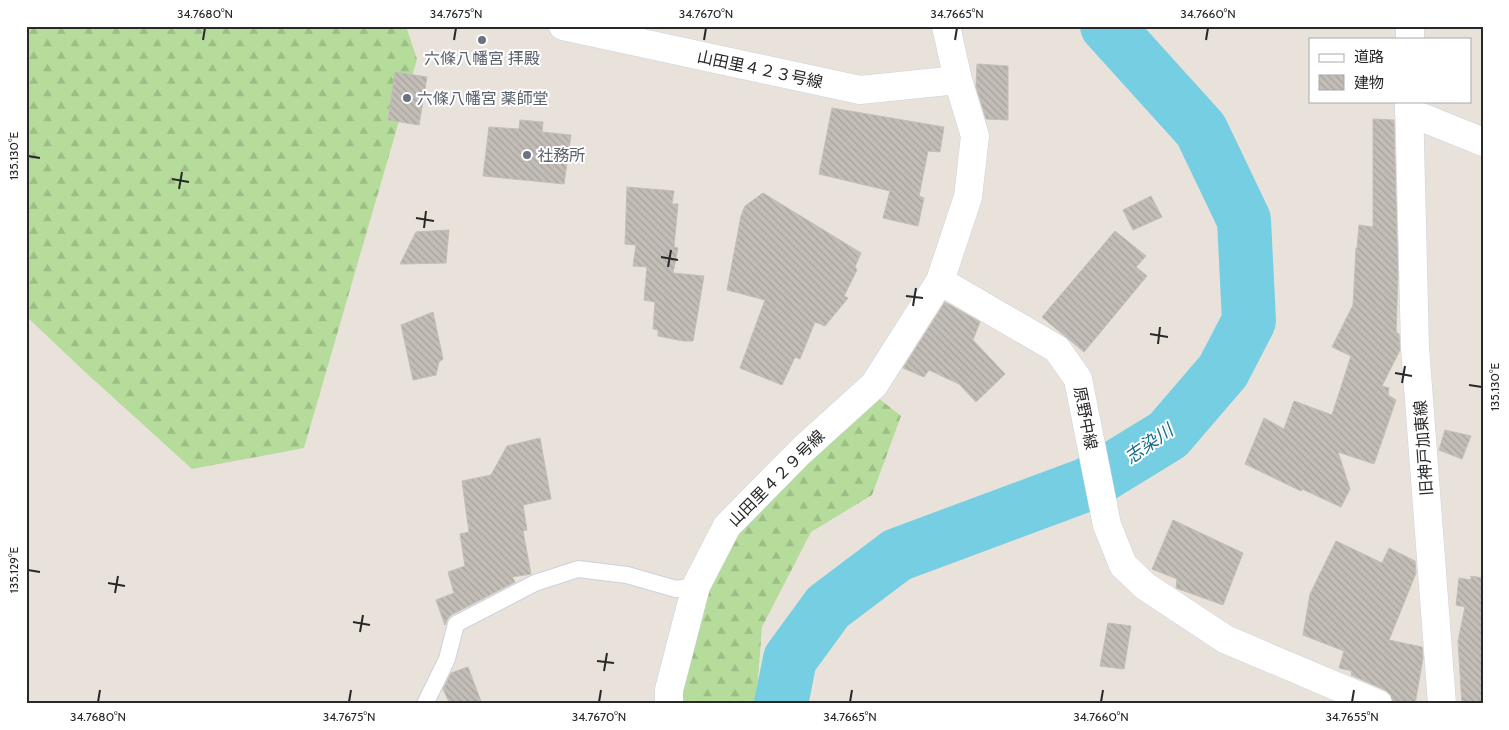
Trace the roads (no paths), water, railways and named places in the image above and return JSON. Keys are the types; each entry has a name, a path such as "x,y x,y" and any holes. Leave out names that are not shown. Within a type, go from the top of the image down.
{"street":[{"name":"山田里４２３号線","path":"563,26 860,90 958,80"},
{"path":"940,281 968,197 974,136 958,80 946,26"},
{"path":"1409,107 1483,142"},
{"name":"旧神戸加東線","path":"1409,107 1415,347 1442,704"},
{"name":"原野中線","path":"940,281 1057,349 1078,379 1107,524 1123,565 1128,570 1145,586 1225,639 1378,704"},
{"name":"山田里４２９号線","path":"669,704 669,690 696,586 727,526 801,451 874,385 940,281"}],"lane":[{"path":"425,704 428,702 447,659 456,624 535,583 578,569 627,575 676,589 696,586"}],"waterway":[{"name":"志染川","path":"781,704 790,659 828,607 897,555 1088,484 1168,435 1223,371 1249,321 1244,220 1201,130 1107,26"}],"place":[{"name":"六條八幡宮 拝殿","path":"482,40"},
{"name":"六條八幡宮 薬師堂","path":"407,98"},
{"name":"社務所","path":"527,155"}]}
